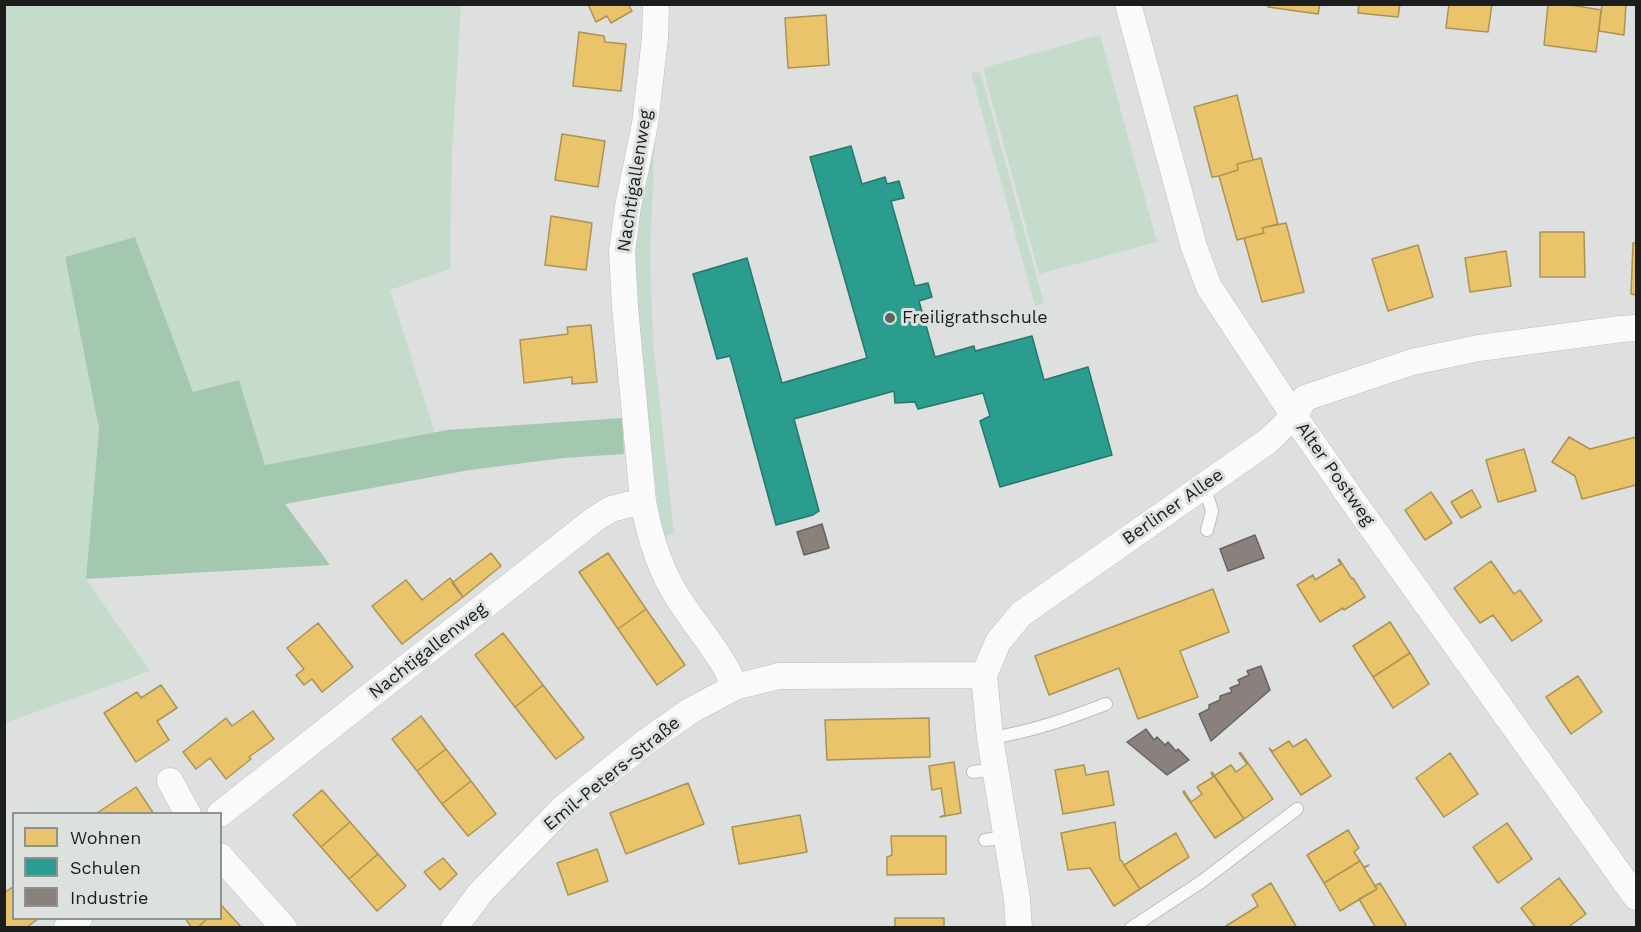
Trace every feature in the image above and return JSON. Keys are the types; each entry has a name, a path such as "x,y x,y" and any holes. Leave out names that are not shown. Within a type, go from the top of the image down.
{"street":[{"name":"Nachtigallenweg","path":"656,4 655,38 645,124 628,206 622,251 643,501 647,525 669,582 728,670 735,687"},
{"name":"Alter Postweg","path":"1128,4 1194,248 1209,287 1353,501 1636,897"},
{"name":"Berliner Allee","path":"1019,927 1017,899 996,838 984,771 990,738 984,675 998,642 1021,614 1268,441 1294,416 1305,398 1412,362 1479,348 1636,328"},
{"name":"Nachtigallenweg","path":"222,812 595,519 611,509 643,501"},
{"name":"Emil-Peters-Straße","path":"454,927 481,892 562,809 643,744 690,711 735,687 779,676 984,675"},
{"path":"170,781 187,812"},
{"path":"222,858 284,927"}],"lane":[{"path":"1204,485 1212,511 1207,530"},
{"path":"990,738 1054,724 1106,704"},
{"path":"1131,927 1201,882 1297,809"}],"green space":[{"path":"5,5 461,5 452,153 450,269 390,290 435,433 265,465 239,380 193,393 135,238 65,257 99,429 86,579 150,671 5,723"},
{"path":"1100,35 1157,242 1039,274 983,68"},
{"path":"980,71 1044,303 1035,306 971,73"},
{"path":"655,136 650,253 653,342 674,533 664,538 660,526 636,313 633,254 635,221"},
{"path":"135,237 193,392 239,380 265,465 447,430 622,418 624,454 563,458 470,470 285,504 330,565 86,579 99,429 65,257"}],"building: Wohnen":[{"path":"588,4 628,4 632,11 611,23 607,16 596,22"},
{"path":"1268,4 1320,4 1318,14 1268,7"},
{"path":"1359,4 1400,4 1398,17 1358,13"},
{"path":"1449,4 1492,4 1488,32 1446,28"},
{"path":"1548,4 1565,4 1601,10 1596,52 1544,45"},
{"path":"1602,4 1626,4 1624,35 1599,31"},
{"path":"826,15 829,65 788,68 785,18"},
{"path":"579,32 604,36 605,42 626,44 621,91 573,86"},
{"path":"1237,95 1253,160 1237,164 1238,170 1212,177 1194,107"},
{"path":"562,134 605,141 598,187 555,180"},
{"path":"1261,158 1278,224 1262,228 1264,233 1237,240 1219,176 1238,170 1237,164"},
{"path":"551,216 592,223 586,270 545,265"},
{"path":"1286,223 1304,292 1262,302 1244,238 1264,233 1262,228"},
{"path":"1540,232 1584,232 1585,277 1540,277"},
{"path":"1633,243 1636,243 1636,295 1631,294"},
{"path":"1418,245 1433,297 1388,311 1372,259"},
{"path":"1506,251 1511,286 1470,292 1465,258"},
{"path":"591,325 597,382 572,384 572,377 524,383 520,340 568,334 567,327"},
{"path":"1569,437 1590,449 1636,437 1636,485 1582,499 1575,476 1552,462"},
{"path":"1524,449 1536,491 1498,502 1486,460"},
{"path":"1472,490 1481,507 1461,518 1451,502"},
{"path":"1431,492 1452,523 1425,540 1405,510"},
{"path":"491,553 501,566 463,597 452,583"},
{"path":"608,553 646,609 618,629 579,572"},
{"path":"1339,559 1365,597 1320,622 1297,585 1313,575 1315,580 1341,564"},
{"path":"1491,561 1514,594 1520,590 1542,621 1512,641 1493,615 1480,623 1454,588"},
{"path":"450,578 463,597 402,644 372,606 406,580 422,600"},
{"path":"1213,589 1229,632 1180,651 1198,697 1138,719 1119,668 1049,695 1035,656"},
{"path":"646,609 685,665 657,685 618,629"},
{"path":"1390,622 1410,653 1373,677 1353,646"},
{"path":"318,623 353,667 322,692 312,679 304,685 296,675 304,669 287,648"},
{"path":"503,633 543,685 515,707 475,655"},
{"path":"1410,653 1429,684 1393,708 1373,677"},
{"path":"1578,676 1602,712 1571,734 1546,697"},
{"path":"161,685 177,708 157,721 169,740 136,762 104,713 137,692 141,698"},
{"path":"543,685 584,738 556,759 515,707"},
{"path":"253,711 274,739 249,757 251,759 226,779 210,758 196,769 183,752 226,718 232,726"},
{"path":"421,716 446,749 417,771 392,739"},
{"path":"929,718 930,757 827,760 825,720"},
{"path":"1306,739 1331,776 1301,795 1269,748 1273,751 1289,741 1293,747"},
{"path":"446,749 471,781 442,804 417,771"},
{"path":"1239,753 1273,799 1244,819 1214,776 1231,765 1236,772 1247,764"},
{"path":"1450,753 1478,794 1444,817 1416,778"},
{"path":"954,762 961,813 940,817 945,815 941,788 932,790 929,766"},
{"path":"1084,765 1086,775 1108,771 1114,805 1063,814 1055,770"},
{"path":"1212,772 1244,819 1215,838 1183,792 1191,802 1202,794 1197,787 1213,777"},
{"path":"471,781 496,814 468,836 442,804"},
{"path":"688,783 704,824 626,854 610,813"},
{"path":"136,787 153,812 98,812"},
{"path":"322,790 350,822 321,847 293,815"},
{"path":"800,815 807,852 739,864 732,827"},
{"path":"350,822 378,854 349,879 321,847"},
{"path":"1115,822 1120,860 1140,889 1114,906 1090,868 1068,870 1061,833"},
{"path":"1507,823 1532,859 1498,883 1473,847"},
{"path":"1348,830 1359,848 1354,852 1360,861 1324,883 1307,855"},
{"path":"1176,833 1189,857 1140,889 1124,865"},
{"path":"891,836 946,836 946,874 887,875 887,857 892,855"},
{"path":"597,849 608,881 568,895 557,863"},
{"path":"378,854 406,886 377,911 349,879"},
{"path":"443,858 457,874 440,890 424,872"},
{"path":"1360,861 1364,867 1369,865 1364,868 1377,889 1340,911 1324,883"},
{"path":"1559,878 1586,914 1567,928 1536,928 1521,908"},
{"path":"1271,883 1297,928 1227,928 1226,926 1258,906 1252,895"},
{"path":"1380,883 1406,925 1402,928 1376,928 1359,899 1377,889 1375,886"},
{"path":"12,887 12,920 36,920 26,928 4,928 4,893"},
{"path":"222,906 242,928 197,928 206,920 222,920"},
{"path":"895,918 944,918 944,928 895,928"},
{"path":"186,920 206,920 197,928 192,928"}],"building: Schulen":[{"name":"Freiligrathschule","path":"851,146 862,184 885,177 887,184 899,181 904,198 891,201 915,286 928,283 932,297 919,301 935,357 974,346 975,351 1032,336 1044,380 1088,367 1112,455 1000,487 980,421 990,416 983,393 918,409 915,402 895,403 894,391 794,419 819,511 813,515 776,525 730,356 717,359 693,274 747,258 782,383 867,358 810,157"}],"building: Industrie":[{"path":"822,524 829,548 804,555 797,532"},
{"path":"1255,535 1264,558 1228,571 1220,549"},
{"path":"1261,666 1270,690 1211,741 1199,714 1209,709 1209,705 1220,700 1220,696 1232,692 1230,688 1240,684 1238,680 1249,675 1247,671"},
{"path":"1146,729 1154,740 1157,737 1165,745 1168,742 1189,760 1167,775 1127,742"}],"place":[{"name":"Freiligrathschule","path":"890,318"}]}
